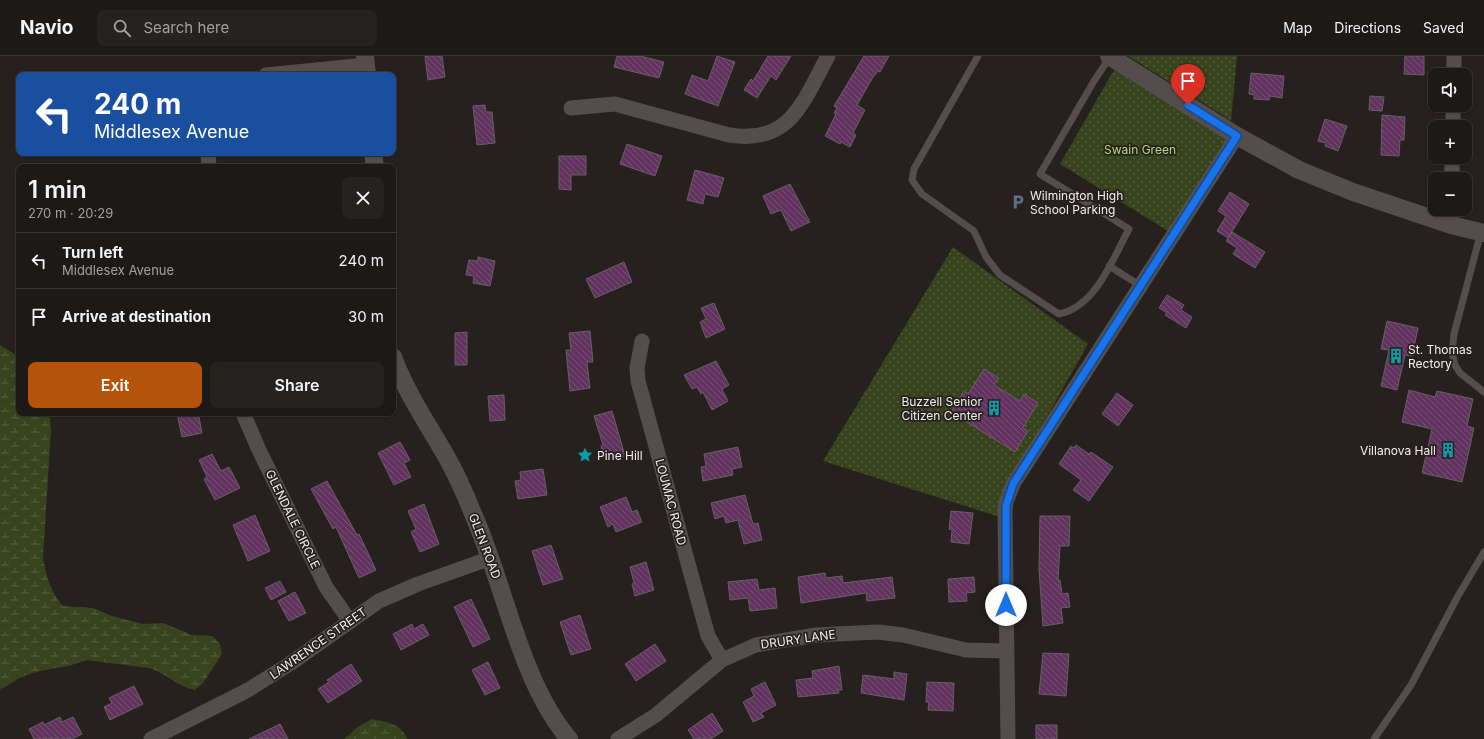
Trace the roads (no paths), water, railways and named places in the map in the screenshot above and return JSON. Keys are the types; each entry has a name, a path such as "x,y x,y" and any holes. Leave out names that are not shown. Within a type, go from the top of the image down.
{"street":[{"path":"572,108 615,104 729,135 748,137 762,135 776,131 790,120 798,109 828,56"},
{"path":"1110,56 1237,136 1322,181 1451,217 1482,233"},
{"path":"1454,56 1454,68"},
{"path":"296,72 366,65"},
{"path":"1008,739 1006,652 1006,506 1008,496 1013,484 1237,136"},
{"name":"LOUMAC ROAD","path":"642,341 637,368 638,381 708,636 722,660"},
{"name":"GLEN ROAD","path":"396,364 409,394 446,457 463,490 491,558 528,667 548,710 569,739"},
{"name":"GLENDALE CIRCLE","path":"244,416 259,450 326,587 349,620"},
{"name":"LAWRENCE STREET","path":"151,739 248,690 291,663 349,620 389,596 491,558"},
{"name":"DRURY LANE","path":"618,739 656,715 722,660 739,651 756,645 816,635 855,632 899,634 966,650 1006,652"}],"lane":[{"path":"978,56 914,169 912,175 914,184 922,194 974,231 986,258 1000,275 1055,313 1059,314 1069,311 1088,296 1101,281 1129,229 1040,174 1110,56"},
{"path":"1482,233 1454,334 1452,353 1460,373 1484,392"},
{"path":"1109,266 1141,286"},
{"path":"1374,739 1411,685 1458,596 1484,552"}],"place":[{"name":"Wilmington High School Parking","path":"1018,202"},
{"name":"St. Thomas Rectory","path":"1396,356"},
{"name":"Buzzell Senior Citizen Center","path":"994,408"},
{"name":"Villanova Hall","path":"1448,450"},
{"name":"Pine Hill","path":"585,455"}],"park label":[{"name":"Swain Green","path":"1140,149"}]}
